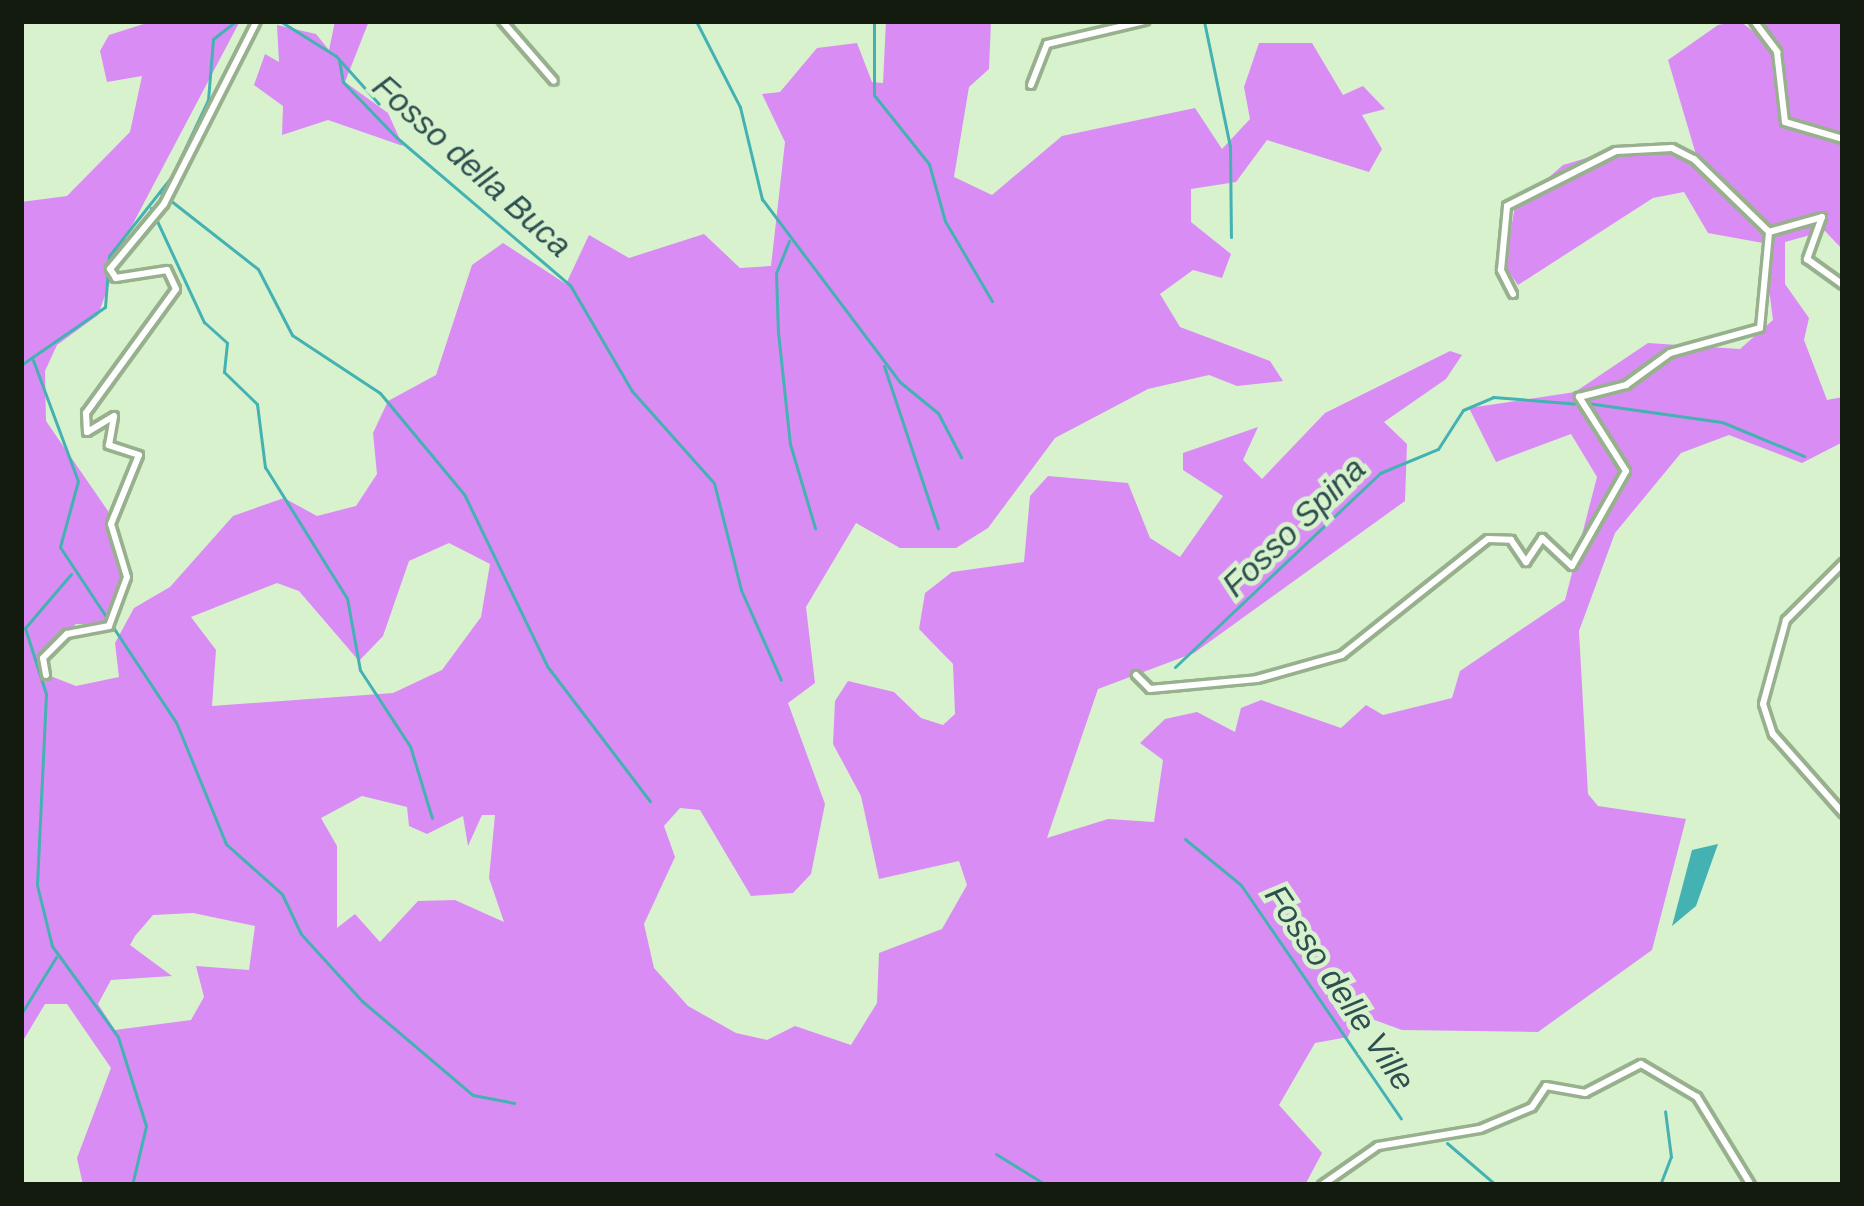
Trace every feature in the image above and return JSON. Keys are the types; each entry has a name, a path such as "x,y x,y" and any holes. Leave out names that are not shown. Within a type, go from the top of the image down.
{"street":[{"path":"46,674 43,658 67,634 109,626 127,577 111,524 139,455 109,445 114,416 87,432 86,413 176,289 167,271 116,278 110,269 164,204 257,21"},
{"path":"502,21 554,81"},
{"path":"1031,85 1047,44 1145,21"},
{"path":"1754,21 1777,52 1785,122 1843,139"},
{"path":"1513,294 1501,270 1507,206 1616,152 1672,148 1694,159 1769,232"},
{"path":"1769,232 1822,217 1807,259 1843,285"},
{"path":"1136,675 1150,689 1257,679 1342,655 1489,539 1510,540 1526,562 1542,538 1572,566 1626,471 1579,397 1626,386 1670,353 1760,328 1769,232"},
{"path":"1843,562 1786,620 1763,704 1773,734 1843,812"},
{"path":"1322,1185 1378,1146 1480,1130 1532,1107 1546,1086 1585,1093 1646,1064 1697,1097 1751,1185"}],"shaded area":[{"path":"153,21 240,21 127,235 98,315 57,345 45,371 46,421 108,511 123,578 106,624 76,624 40,658 40,672 76,686 119,677 115,643 134,608 170,587 233,516 284,498 317,516 356,506 377,474 373,433 388,401 436,375 472,265 503,243 566,284 589,235 629,258 704,234 740,268 771,266 785,142 762,94 780,92 817,48 857,43 872,82 883,83 886,21 991,21 989,69 969,87 954,177 992,195 1062,136 1195,108 1222,149 1250,119 1244,87 1259,43 1312,43 1343,95 1363,86 1385,109 1362,115 1382,149 1369,172 1267,140 1236,182 1191,189 1191,222 1231,254 1222,278 1193,270 1160,294 1180,327 1270,361 1283,381 1237,386 1209,375 1148,389 1055,438 988,528 956,548 900,548 856,523 806,607 815,683 788,703 825,804 811,874 793,893 751,896 700,810 680,808 664,826 675,857 644,924 654,968 688,1006 736,1033 767,1040 795,1026 851,1045 877,1003 879,953 942,929 967,885 959,861 879,879 861,796 833,744 835,701 848,681 894,692 921,718 943,725 955,714 953,664 919,629 925,593 952,572 1024,562 1030,496 1048,476 1128,483 1150,538 1180,557 1223,496 1183,470 1183,453 1258,427 1243,460 1262,479 1325,413 1450,351 1462,355 1446,379 1384,422 1407,444 1405,501 1194,653 1098,689 1047,838 1108,819 1154,822 1163,760 1140,743 1165,719 1197,712 1235,732 1241,708 1261,700 1341,728 1366,705 1383,715 1452,698 1460,671 1565,600 1597,477 1571,434 1496,462 1469,408 1575,392 1648,343 1740,349 1773,320 1763,243 1708,233 1684,192 1653,198 1518,285 1504,265 1515,207 1563,165 1610,151 1674,145 1697,158 1668,60 1718,25 1740,21 1763,39 1765,21 1843,21 1843,250 1825,231 1785,242 1785,284 1809,318 1804,340 1827,400 1843,397 1843,442 1802,463 1729,435 1681,453 1615,533 1579,631 1588,794 1598,806 1686,819 1652,950 1538,1032 1402,1030 1358,1014 1348,1037 1315,1043 1279,1105 1322,1153 1305,1185 83,1185 77,1158 111,1068 67,1004 45,1004 21,1044 21,202 67,196 130,132 142,76 107,82 100,51 109,35","holes":["449,543 490,564 481,617 442,670 393,693 212,706 216,650 191,617 277,583 299,591 359,661 383,636 409,561","362,796 407,807 409,826 427,834 463,816 468,846 482,815 495,815 489,878 504,922 455,900 418,901 380,942 355,914 337,928 337,846 321,818","193,913 255,926 249,970 196,966 204,997 191,1020 115,1030 98,1004 111,980 172,976 130,945 153,915"]},
{"path":"335,21 369,21 345,82 388,113 403,146 328,120 282,135 283,106 254,85 265,54 279,62 277,25 316,34 329,50"}],"water":[{"path":"1718,844 1696,906 1672,926 1692,850"}],"waterway":[{"path":"21,365 105,307 109,256 172,176 208,100 213,39 236,21"},
{"name":"Fosso della Buca","path":"280,21 336,56 379,104"},
{"path":"696,21 740,107 762,199 900,382 938,413 961,457"},
{"path":"874,21 874,95 929,164 945,221 992,301"},
{"path":"1204,21 1230,146 1231,237"},
{"name":"Fosso della Buca","path":"339,60 343,82 396,137 570,285 632,391 714,483 741,590 781,680"},
{"path":"161,193 258,269 292,335 380,393 464,494 547,666 650,801"},
{"path":"151,208 204,322 227,343 224,372 257,404 265,467 347,598 360,670 410,746 432,818"},
{"path":"789,241 776,273 778,332 790,444 815,528"},
{"path":"33,360 78,481 60,547 176,722 226,844 282,894 301,934 362,1001 473,1095 514,1103"},
{"path":"884,366 938,528"},
{"name":"Fosso Spina","path":"1175,667 1380,473 1438,449 1463,410 1493,397 1580,404"},
{"name":"Fosso Spina","path":"1587,403 1722,422 1804,456"},
{"path":"71,574 25,628 46,694 37,885 52,946 118,1037 146,1126 132,1185"},
{"name":"Fosso delle Ville","path":"1185,839 1241,885 1401,1119"},
{"path":"21,1014 56,957"},
{"path":"1660,1185 1671,1157 1665,1111"},
{"name":"Fosso delle Ville","path":"1447,1143 1496,1185"},
{"path":"996,1154 1046,1185"}]}
